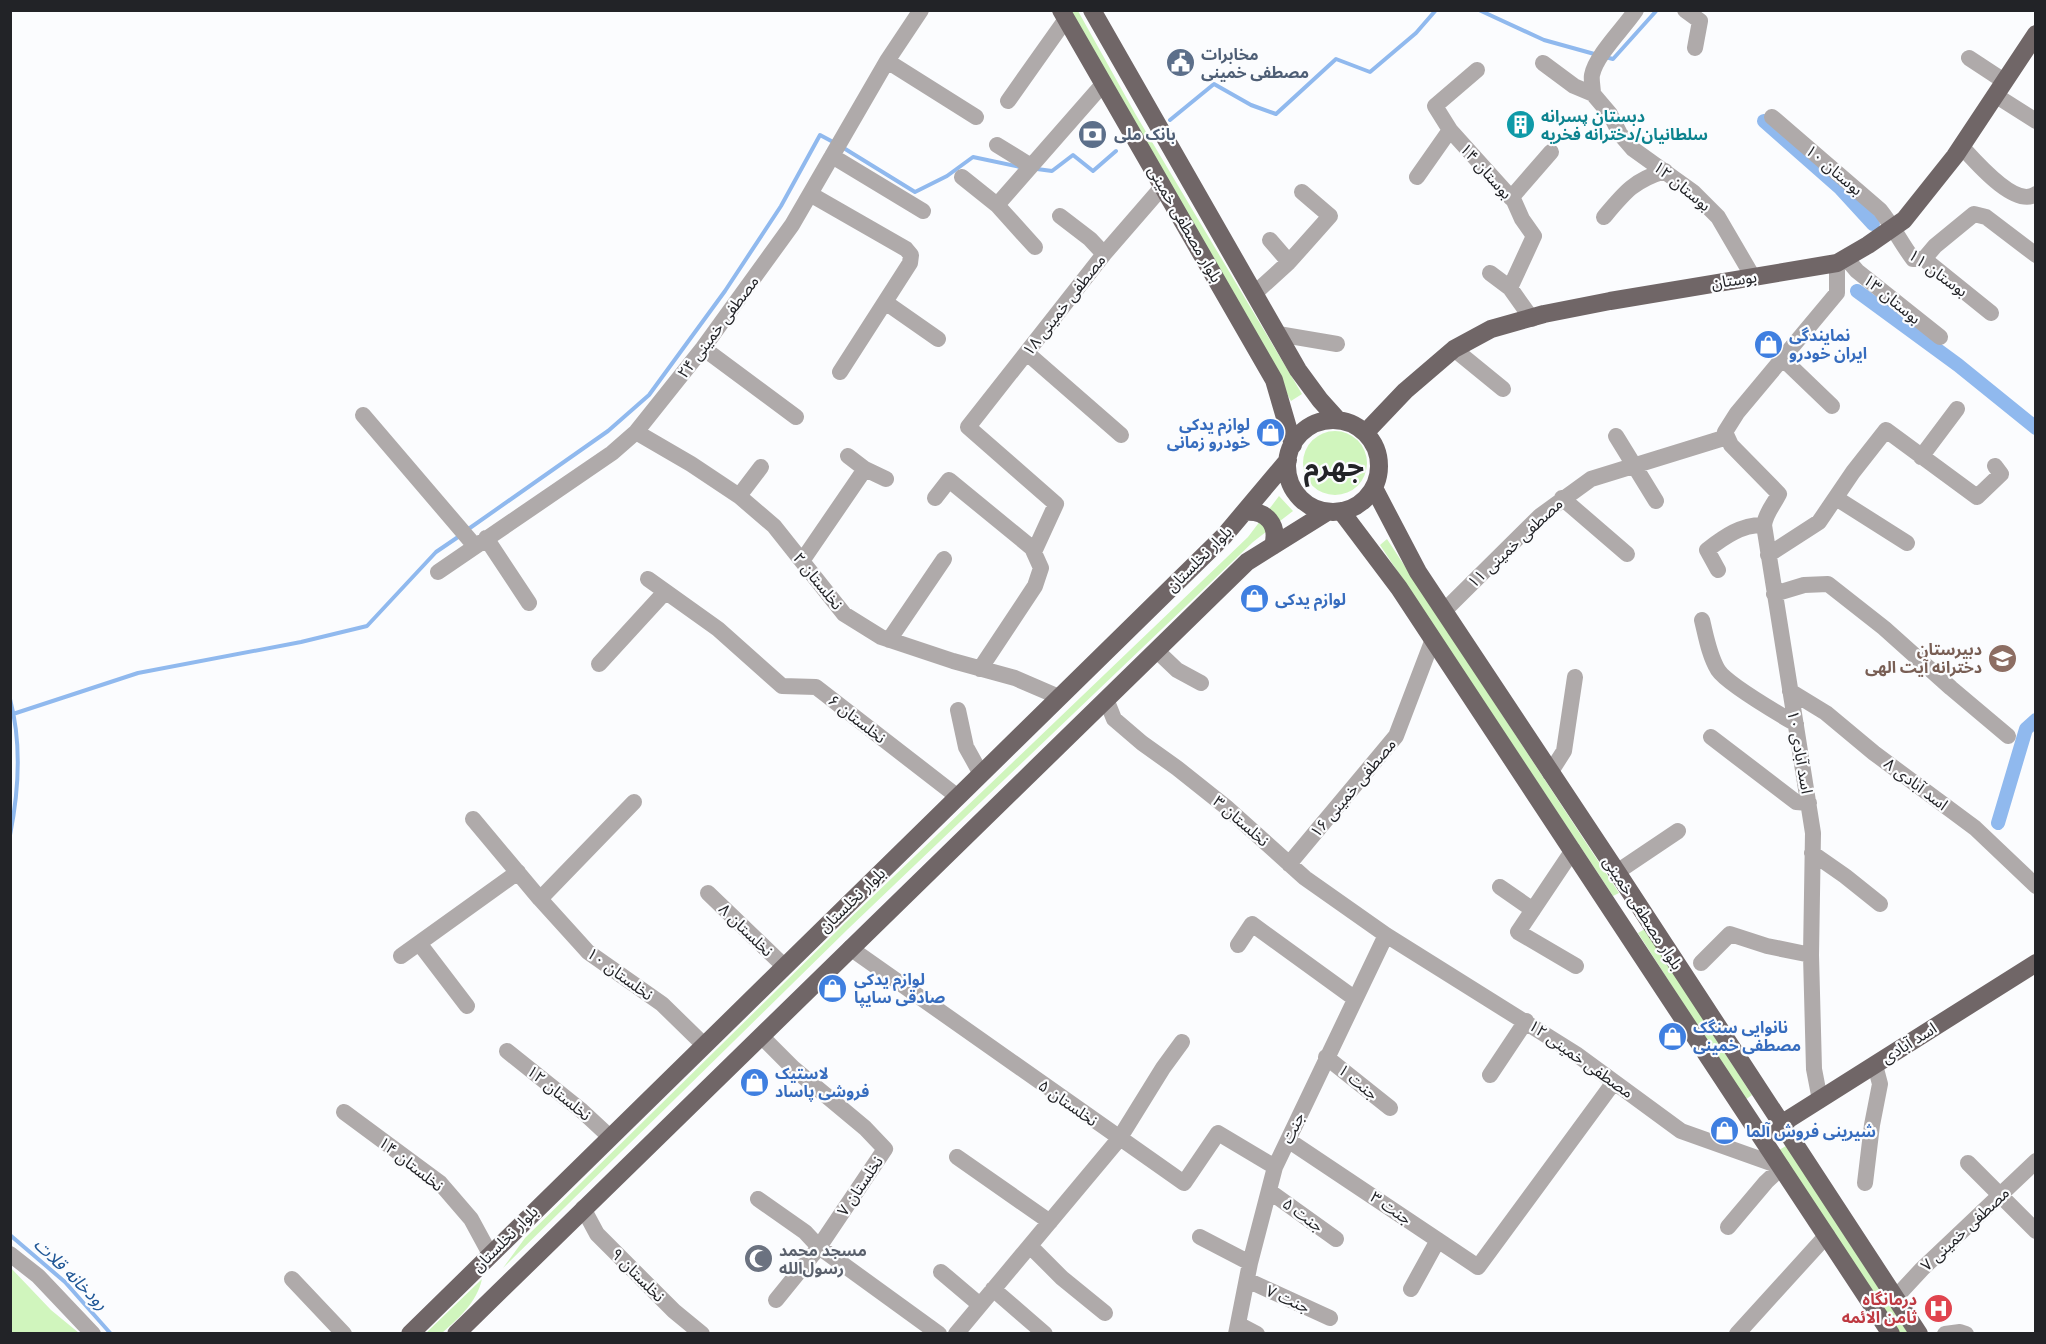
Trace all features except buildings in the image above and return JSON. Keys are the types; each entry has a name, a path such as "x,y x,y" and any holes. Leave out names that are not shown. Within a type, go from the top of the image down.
{"main road":[{"name":"بلوار مصطفی خمینی","path":"1092,10 1298,370 1338,420"},
{"name":"بلوار مصطفی خمینی","path":"1064,15 1274,380 1290,452"},
{"name":"بوستان","path":"1365,433 1405,391 1454,350 1491,329 1545,314 1610,301 1841,261 1904,220 1961,146 2036,34"},
{"path":"1338,420 1352,424 1365,433 1374,445 1379,459 1379,474 1374,488 1360,503 1334,512 1313,507 1301,499 1293,488 1288,474 1290,452 1300,434 1324,421 1338,420"},
{"name":"بلوار نخلستان","path":"410,1334 1224,536 1290,452"},
{"name":"بلوار مصطفی خمینی","path":"1374,488 1418,572 1443,611 1617,872 1919,1334"},
{"path":"1245,512 1255,511 1270,520 1275,528 1273,546"},
{"name":"بلوار مصطفی خمینی","path":"1334,512 1399,588 1891,1334"},
{"name":"بلوار نخلستان","path":"456,1334 1247,562 1334,512"},
{"path":"1616,916 1636,903"},
{"name":"اسد آبادی","path":"1762,1136 2032,971"},
{"path":"485,1259 504,1286"}],"street":[{"name":"مصطفی خمینی ۲۴","path":"438,572 612,453 636,432 703,348 792,225 887,61 921,10"},
{"path":"1593,94 1592,75 1604,51 1622,31 1636,10"},
{"path":"1685,10 1700,21 1695,48"},
{"path":"1008,101 1064,15"},
{"path":"1969,58 2036,121"},
{"path":"887,61 976,117"},
{"name":"۱۲ بوستان","path":"1543,63 1574,86 1593,94 1610,114 1620,134 1633,149 1693,192 1718,217 1753,277"},
{"name":"بوستان ۱۴","path":"1477,70 1435,106 1450,130 1511,198 1534,236 1510,288"},
{"path":"997,205 1104,83"},
{"name":"بوستان ۱۰","path":"1772,117 1863,194 1894,227"},
{"path":"1417,177 1450,130"},
{"path":"997,145 1031,166"},
{"path":"1961,146 2009,192 2021,197 2032,197 2036,194"},
{"path":"1511,198 1551,152"},
{"path":"832,156 923,211"},
{"path":"1604,217 1622,195 1645,177 1665,171"},
{"path":"962,177 997,205 1035,247"},
{"name":"مصطفی خمینی ۱۸","path":"1034,552 1056,504 968,427 1104,254 1163,186"},
{"path":"1255,293 1289,262 1330,216 1302,192"},
{"path":"810,194 906,249 911,255 910,263 840,372"},
{"path":"1924,259 1935,246 1974,214 1986,218 2036,255"},
{"path":"1060,216 1090,239 1104,254"},
{"name":"بوستان ۱۱","path":"1894,227 1905,249 1914,259 1924,259 1991,313"},
{"path":"1270,240 1289,262"},
{"path":"1718,570 1707,550 1724,537 1751,525 1764,525 1765,514 1774,505 1779,494 1731,445 1726,434 1737,413 1837,293 1841,261"},
{"name":"بوستان ۱۳","path":"1841,261 1857,271 1940,337"},
{"path":"1490,273 1510,288 1532,319"},
{"path":"885,302 938,339"},
{"path":"1278,334 1337,344"},
{"path":"703,348 796,417"},
{"path":"1454,350 1503,389"},
{"path":"1027,353 1121,435"},
{"path":"1782,358 1832,406"},
{"path":"1921,457 1957,409"},
{"path":"363,415 480,542 529,603"},
{"path":"1768,555 1819,522 1886,430 1977,497 2001,474 1995,466"},
{"name":"نخلستان ۲","path":"636,432 691,464 739,496 774,526 844,614 880,637 1015,678 1059,698"},
{"name":"مصطفی خمینی ۱۱","path":"1443,611 1540,516 1591,479 1636,466 1726,434"},
{"path":"1616,436 1656,501"},
{"path":"848,456 865,469 886,479"},
{"path":"739,496 760,466"},
{"path":"802,561 865,469"},
{"path":"935,498 949,480 1032,548 1041,568 1035,586 980,669"},
{"path":"1562,498 1627,554"},
{"path":"1836,498 1907,543"},
{"name":"اسد آبادی ۱۰","path":"1764,525 1813,833 1811,955 1814,1069 1820,1100"},
{"path":"889,640 944,559"},
{"name":"نخلستان ۶","path":"648,579 718,629 782,686 816,687 958,797"},
{"path":"1774,594 1804,585 1828,584 1884,628 2008,736"},
{"path":"599,664 665,592"},
{"path":"1702,620 1719,672 1756,700 1796,724"},
{"name":"مصطفی خمینی ۱۶","path":"1289,864 1396,736 1433,639"},
{"path":"1156,650 1177,670 1201,683"},
{"path":"1551,773 1564,751 1575,677"},
{"name":"اسد آبادی ۸","path":"1790,691 1826,713 1874,753 1975,828 2036,886"},
{"name":"نخلستان ۳","path":"1106,699 1114,720 1226,807 1305,878 1386,935"},
{"path":"958,710 966,747 981,774"},
{"path":"1711,737 1796,802 1809,804"},
{"path":"540,899 634,802"},
{"name":"نخلستان ۱۰","path":"473,819 588,952 663,1004 704,1045"},
{"path":"1617,872 1678,831"},
{"path":"1573,850 1518,932 1576,966"},
{"path":"1812,853 1880,904"},
{"path":"401,956 518,872"},
{"path":"1500,887 1533,910"},
{"name":"نخلستان ۸","path":"708,893 784,966"},
{"path":"1238,945 1252,924 1354,999"},
{"path":"1701,963 1730,934 1767,946 1811,955"},
{"name":"جنت","path":"1237,1329 1248,1271 1275,1167 1386,935"},
{"name":"مصطفی خمینی ۱۲","path":"1386,935 1576,1054 1680,1131 1782,1167"},
{"path":"419,943 467,1006"},
{"name":"نخلستان ۵","path":"850,948 1184,1183 1218,1133 1275,1167"},
{"path":"1490,1075 1526,1021"},
{"name":"نخلستان ۷","path":"761,1036 793,1068 872,1134 885,1149 819,1247 776,1300"},
{"path":"956,1334 1119,1139 1182,1042"},
{"name":"نخلستان ۱۲","path":"507,1051 582,1111 610,1137"},
{"name":"جنت ۱","path":"1326,1057 1390,1108"},
{"path":"1865,1183 1880,1084 1875,1065"},
{"name":"جنت ۳","path":"1288,1140 1478,1267 1614,1082"},
{"name":"نخلستان ۱۴","path":"344,1112 440,1184 471,1219 485,1259"},
{"path":"957,1157 1050,1222"},
{"name":"مصطفی خمینی ۷","path":"1896,1297 2036,1161"},
{"path":"1968,1163 2036,1231"},
{"path":"1728,1227 1766,1182 1782,1167"},
{"name":"جنت ۵","path":"1269,1191 1336,1239"},
{"path":"758,1199 806,1232 819,1247 939,1334"},
{"name":"نخلستان ۹","path":"583,1208 597,1234 674,1311 702,1334"},
{"path":"1737,1334 1827,1235"},
{"name":"جنت ۷","path":"1200,1237 1248,1271 1330,1318"},
{"path":"1411,1289 1438,1240"},
{"path":"1030,1246 1062,1278 1105,1313"},
{"path":"10,1254 38,1276 93,1334"},
{"path":"941,1272 980,1305"},
{"path":"292,1279 344,1334"},
{"path":"993,1289 1044,1334"},
{"path":"1237,1329 1257,1334"},
{"path":"1945,1334 1960,1332 1966,1334"}],"green space":[{"path":"1070,11 1078,11 1136,115 1302,394 1291,401"},
{"path":"1329,431 1341,431 1358,440 1365,451 1367,463 1365,475 1358,486 1341,495 1329,495 1317,490 1308,481 1303,469 1303,457 1308,445 1317,436"},
{"path":"1279,496 1293,511 1253,542 848,929 503,1268 525,1238 845,923 1248,537"},
{"path":"1387,539 1619,893 1613,896 1380,545"},
{"path":"1645,929 1752,1095 1745,1100 1638,933"},
{"path":"1786,1146 1908,1333 1899,1333 1779,1150"},
{"path":"10,1267 51,1310 79,1333 11,1333"},
{"path":"482,1279 472,1302 455,1321 442,1333 426,1333"}],"waterway":[{"path":"1170,120 1214,84 1251,105 1276,114 1336,59 1370,72 1416,33 1436,10"},
{"path":"1479,10 1544,40 1598,55"},
{"path":"1605,57 1613,59 1657,10"},
{"path":"1764,121 1840,188 1873,224"},
{"path":"467,530 608,431 649,395 725,291 781,206 820,135 835,143"},
{"path":"842,147 915,192 947,176 973,157 1020,167"},
{"path":"1037,169 1052,171 1073,155 1093,171 1116,151"},
{"path":"1857,291 1958,365 2036,428"},
{"path":"13,714 138,673 301,642 367,626 436,552 461,535"},
{"name":"رودخانه قلات","path":"10,699 18,750 10,835"},
{"path":"1998,823 2026,729 2036,720"},
{"name":"رودخانه قلات","path":"10,1235 65,1282 111,1334"}],"place":[{"name":"مخابرات مصطفی خمینی","path":"1180,63"},
{"name":"دبستان پسرانه سلطانیان/دخترانه فخریه","path":"1520,125"},
{"name":"بانک ملی","path":"1093,134"},
{"name":"نمایندگی ایران خودرو","path":"1768,344"},
{"name":"لوازم یدکی خودرو زمانی","path":"1271,433"},
{"name":"لوازم یدکی","path":"1254,599"},
{"name":"دبیرستان دخترانه آیت الهی","path":"2003,658"},
{"name":"لوازم یدکی صادقی سایپا","path":"833,988"},
{"name":"نانوایی سنگک مصطفی خمینی","path":"1672,1036"},
{"name":"لاستیک فروشی پاساد","path":"754,1082"},
{"name":"شیرینی فروش آلما","path":"1725,1131"},
{"name":"مسجد محمد رسول‌الله","path":"758,1259"},
{"name":"درمانگاه ثامن الائمه","path":"1938,1308"}],"district":[{"name":"جهرم","path":"1334,466"}]}
